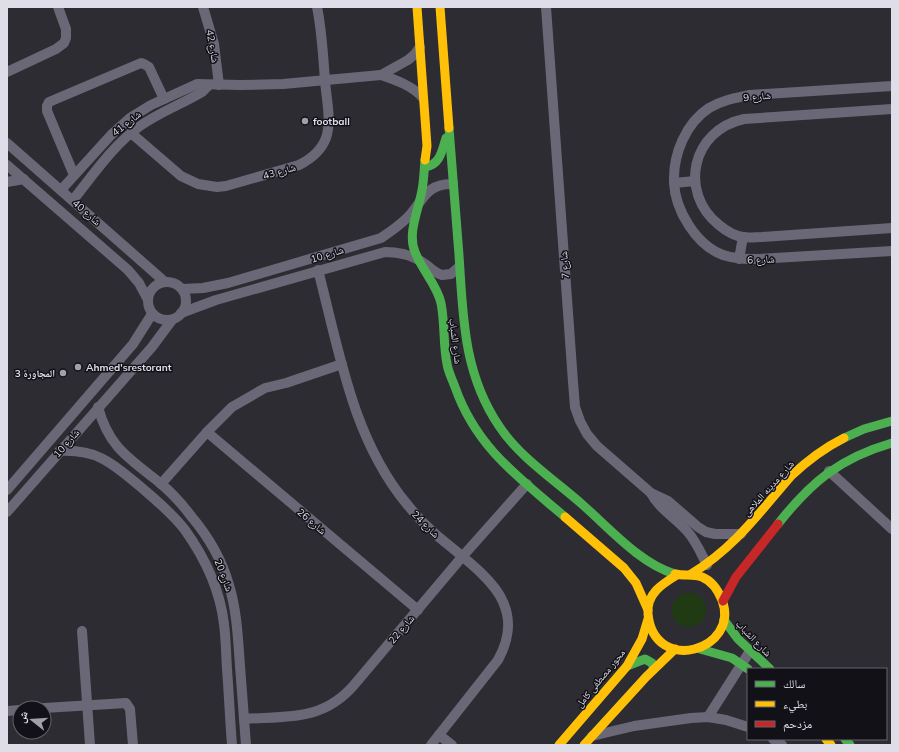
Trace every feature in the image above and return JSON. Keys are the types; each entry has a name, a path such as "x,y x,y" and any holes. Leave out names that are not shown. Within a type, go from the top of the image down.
{"street":[{"path":"7,72 56,49 64,43 66,38 66,29 58,7"},
{"name":"شارع 42","path":"203,7 214,44 214,85"},
{"name":"شارع 43","path":"131,133 181,176 189,181 207,187 226,186 299,165 313,156 323,143 328,129 325,80 317,7"},
{"name":"شارع الشباب","path":"417,7 427,146 425,167 412,237 415,252 441,302 447,365 462,405 477,432 488,447 506,466 624,568 636,583 648,610"},
{"name":"شارع الشباب","path":"440,7 448,129 465,336 472,371 480,392 495,421 519,451 656,566 677,575"},
{"name":"شارع 7","path":"546,7 575,407 584,428 597,446 651,492 668,501 706,532 716,534 741,534"},
{"name":"شارع 41","path":"381,76 408,60 420,47"},
{"path":"74,175 47,111 49,102 141,63 149,68 164,99"},
{"name":"شارع 41","path":"61,190 120,126 140,111 197,84 283,84 381,76 409,87 418,92 423,98"},
{"name":"شارع 41","path":"73,200 113,151 131,133 149,120 214,85"},
{"name":"شارع 9","path":"674,183 676,162 681,141 693,123 709,108 729,99 750,95 890,88"},
{"path":"891,108 734,121 721,127 709,138 700,151 696,167 695,181 699,199 710,217 725,230 743,237 768,237 892,228"},
{"path":"425,167 433,166 438,162 448,129"},
{"name":"شارع 40","path":"7,143 165,282"},
{"name":"شارع 40","path":"7,165 134,276 147,298"},
{"path":"7,182 24,179"},
{"path":"674,183 695,181"},
{"name":"شارع 6","path":"674,183 682,214 692,231 705,244 721,254 739,259 759,259 892,251"},
{"name":"شارع 10","path":"182,288 219,286 381,238 398,226 419,203 425,194 434,187 453,184"},
{"path":"739,259 743,237"},
{"path":"381,238 385,252"},
{"path":"106,251 117,239"},
{"name":"شارع 10","path":"182,314 222,298 385,252 402,253 419,259 442,275 451,274 459,267"},
{"name":"شارع 24","path":"318,270 342,364 358,417 384,472 402,498 418,517 499,592 507,613 508,634 503,651 498,660 431,745"},
{"path":"165,282 172,282 182,288 186,301 182,314 172,320 161,320 152,314 149,309 147,298 149,293 156,285 165,282"},
{"path":"219,286 222,298"},
{"path":"441,302 445,297 451,295 459,297 462,300"},
{"name":"شارع 10","path":"7,490 139,337 152,314"},
{"name":"شارع 10","path":"7,512 159,338 172,320"},
{"path":"127,351 138,361"},
{"path":"161,484 207,432 232,407 265,388 286,383 342,364"},
{"name":"شارع 20","path":"98,407 105,427 115,445 128,459 161,484 191,515 222,566 234,603 246,745"},
{"name":"شارع مدينه الملاهى","path":"723,601 778,507 792,475 812,458 834,443 857,432 892,422"},
{"name":"شارع 26","path":"207,432 418,610"},
{"name":"شارع مدينه الملاهى","path":"691,574 707,565 725,551 741,534 778,507 806,490 829,471 857,455 892,443"},
{"path":"104,458 115,445"},
{"name":"شارع 20","path":"59,451 82,451 104,458 118,467 165,508 185,530 197,548 212,577 220,603 224,624 232,745"},
{"path":"829,471 892,530"},
{"name":"شارع 22","path":"244,719 311,713 329,706 347,693 462,557 527,484"},
{"name":"شارع 7","path":"651,492 658,504 694,539 707,565"},
{"path":"624,568 630,568 633,562 627,543"},
{"path":"691,574 705,579 719,592 723,601 725,611 721,630 715,638 700,649 690,651 675,650 663,644 656,637 648,619 648,610 652,596 660,584 668,578 677,575 691,574"},
{"name":"محور مصطفى كامل","path":"559,745 627,666 639,644 648,619"},
{"name":"شارع الشباب","path":"724,620 738,639 769,668"},
{"path":"82,631 90,745"},
{"path":"700,649 727,657 745,666"},
{"path":"584,745 654,669 675,650"},
{"path":"708,717 745,666 750,651"},
{"path":"627,666 645,659 652,663 654,669"},
{"path":"227,666 240,666"},
{"path":"52,707 128,704 130,708 133,745"},
{"path":"592,736 653,723 691,718 708,717 726,720 747,727"},
{"path":"439,735 452,745"}],"green space":[{"path":"692,593 701,598 705,603 705,617 701,622 696,626 686,627 682,626 673,617 672,607 673,603 682,594"}],"traffic: fast":[{"path":"449,128 462,300 467,343 478,385 487,406 507,438 527,459 584,506 638,554 650,563 675,574"},
{"path":"425,167 430,166 440,157 446,138"},
{"path":"425,160 423,186 414,221 412,237 418,259 436,290 441,303 446,356 450,375 474,427 487,444 500,460 565,517"},
{"path":"844,438 864,429 892,421"},
{"path":"778,524 802,496 828,473 857,456 892,443"},
{"path":"724,620 738,639 769,668"},
{"path":"700,649 732,658 747,668"},
{"path":"627,666 645,659 652,663 654,669"},
{"path":"846,740 850,745"}],"traffic: slow":[{"path":"417,7 427,146 425,160"},
{"path":"440,7 449,128"},
{"path":"691,574 706,564 733,541 797,470 823,450 844,438"},
{"path":"565,517 624,568 636,583 648,610"},
{"path":"675,574 702,577 706,579 714,586 722,600 725,618 719,632 709,643 694,649 679,650 665,645 654,633 648,614 648,607 652,595 656,590 677,575"},
{"path":"559,745 627,666 642,639 648,619"},
{"path":"584,745 646,677 675,649"},
{"path":"827,740 831,745"}],"traffic: jam":[{"path":"723,601 736,577 778,524"}],"place":[{"name":"football","path":"305,121"},
{"name":"Ahmed'srestorant","path":"78,367"},
{"name":"المجاورة 3","path":"63,373"}]}
